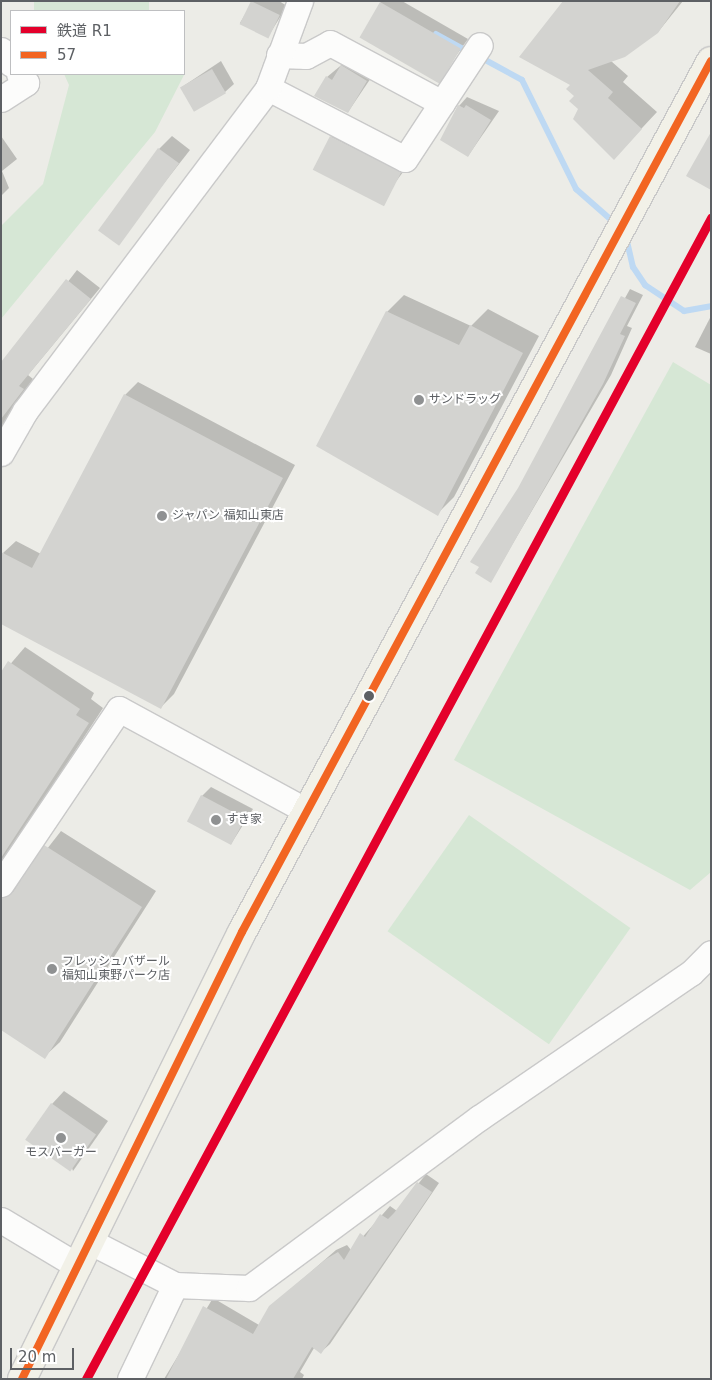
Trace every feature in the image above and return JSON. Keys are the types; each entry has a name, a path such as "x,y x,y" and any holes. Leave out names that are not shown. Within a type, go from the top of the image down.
{"main road":[{"path":"22,1379 307,811 711,61"}],"street":[{"path":"1,453 25,411 268,88 300,1"},
{"path":"279,55 306,56 330,43 442,103"},
{"path":"268,88 405,159 480,46"},
{"path":"1,50 10,63"},
{"path":"1,99 26,83 20,75"},
{"path":"1,884 118,710 307,811"},
{"path":"90,1241 174,1285 249,1288 272,1274 479,1118 691,973 711,953"},
{"path":"1,1220 78,1266"},
{"path":"130,1379 174,1285"}],"green space":[{"path":"34,1 149,1 149,10 34,10"},
{"path":"64,75 184,75 155,132 1,319 1,226 43,184 69,85"},
{"path":"673,362 711,385 711,872 690,890 454,760"},
{"path":"469,815 630,928 549,1044 388,931"}],"building":[{"path":"251,1 280,15 268,38 240,24"},
{"path":"563,1 680,1 658,33 625,57 588,70 613,92 608,98 642,129 614,160 573,119 578,109 569,101 574,96 566,89 570,85 519,57"},
{"path":"380,2 461,48 440,84 360,38"},
{"path":"341,65 367,81 348,113 314,96 326,76 332,80"},
{"path":"212,69 226,93 194,112 180,88"},
{"path":"458,105 464,108 466,105 491,120 468,157 440,140"},
{"path":"711,132 711,190 686,176"},
{"path":"330,136 401,172 384,206 313,170"},
{"path":"158,148 179,163 119,246 98,231"},
{"path":"66,279 91,299 19,386 24,389 1,419 1,362"},
{"path":"621,296 636,303 620,334 625,336 603,384 491,583 475,573 479,567 470,562 518,488"},
{"name":"サンドラッグ","path":"386,311 459,345 470,325 523,353 438,516 316,446"},
{"name":"ジャパン 福知山東店","path":"124,394 283,478 161,709 1,624 1,552 32,568"},
{"path":"8,661 80,709 76,715 89,723 1,858 1,672"},
{"name":"すき家","path":"201,795 245,818 231,845 187,821"},
{"name":"フレッシュバザール 福知山東野パーク店","path":"44,845 142,907 45,1059 1,1030 1,898 13,892"},
{"name":"モスバーガー","path":"51,1103 96,1135 70,1171 25,1140"},
{"path":"417,1182 432,1192 321,1354 312,1347 293,1379 166,1379 203,1306 253,1334 269,1306 326,1259 338,1252 344,1260 360,1233 365,1237 380,1214 388,1219"}],"waterway":[{"path":"436,34 469,52"},
{"path":"478,56 522,80 576,189 616,224"},
{"path":"626,237 633,267 645,285 684,311 711,306"}],"rail line":[{"name":"R1","path":"86,1379 711,218"}],"transit line":[{"name":"57","path":"22,1379 242,932 711,61"}],"place":[{"name":"サンドラッグ","path":"419,400"},
{"name":"ジャパン 福知山東店","path":"162,516"},
{"name":"すき家","path":"216,820"},
{"name":"フレッシュバザール 福知山東野パーク店","path":"52,969"},
{"name":"モスバーガー","path":"61,1138"}]}
